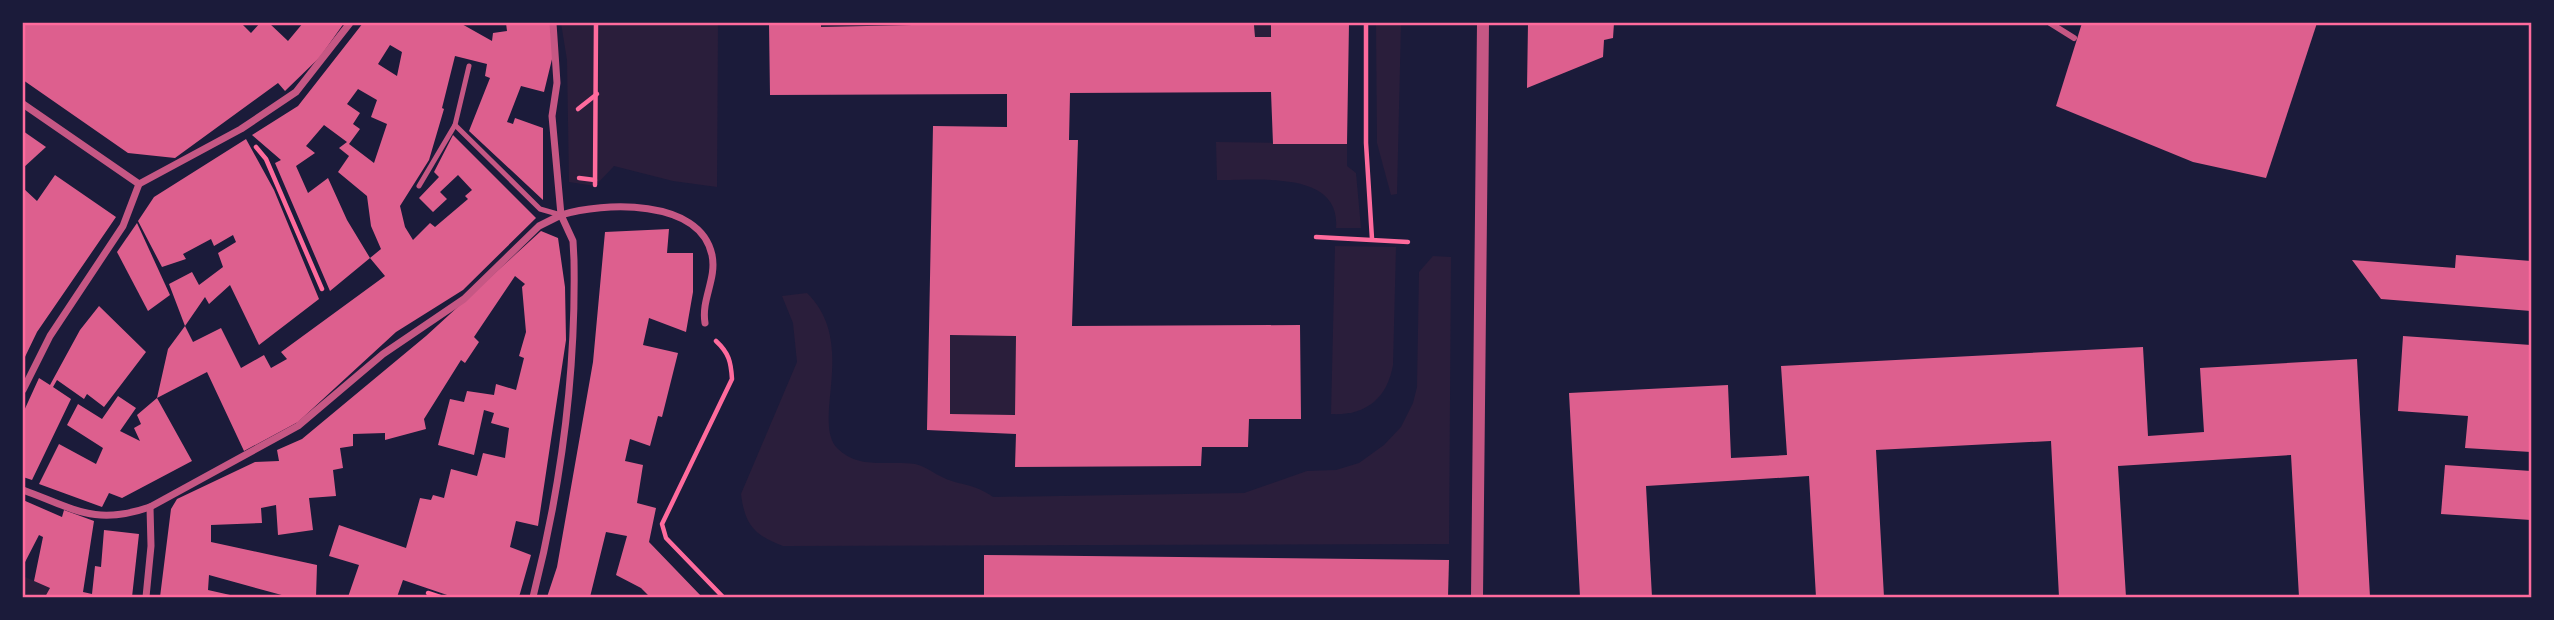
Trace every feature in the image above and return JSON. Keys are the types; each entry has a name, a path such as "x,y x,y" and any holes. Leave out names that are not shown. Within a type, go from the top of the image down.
{"street":[{"path":"23,390 50,336 123,226 139,184 241,129 296,92 349,23"},
{"path":"533,597 551,519 571,387 574,250 561,215 552,116 557,83 553,23"},
{"path":"1477,597 1483,23"},
{"path":"2050,23 2074,38"},
{"path":"23,104 139,184"},
{"path":"23,490 97,517 126,515 150,507 298,426 383,354 464,299 539,226 585,207 643,208 674,215 694,227 708,243 713,266 704,301 705,323"},
{"path":"146,597 151,546 150,507"}],"lane":[{"path":"418,186 455,125 469,66"},
{"path":"455,125 540,209 561,215"}],"path":[{"path":"595,180 596,23"},
{"path":"1366,23 1366,143 1372,239"},
{"path":"578,109 597,94"},
{"path":"241,129 266,159 322,289"},
{"path":"1316,237 1408,242"},
{"path":"705,323 709,334 726,350 731,360 732,379 662,524 666,538 723,597"},
{"path":"428,593 440,597"}],"shaded area":[{"path":"561,23 718,23 717,187 673,181 614,166 595,186 569,182 567,60"},
{"path":"821,23 1003,23 821,27"},
{"path":"1057,23 1271,23 1271,37 1255,37 1254,25"},
{"path":"1376,23 1401,23 1397,194 1391,195 1377,143"},
{"path":"1216,142 1347,144 1347,166 1356,173 1361,228 1336,228 1334,209 1325,196 1311,187 1273,180 1217,180"},
{"path":"1335,246 1396,247 1393,365 1390,377 1380,396 1372,403 1343,414 1331,414"},
{"path":"1433,256 1451,257 1449,544 783,546 758,533 745,514 741,494 797,362 793,323 782,296 807,293 822,313 830,335 832,358 829,420 831,437 838,449 856,460 915,464 993,497 1244,493 1307,471 1336,470 1359,463 1384,445 1401,427 1413,403 1417,387 1419,272"},
{"path":"950,335 1016,336 1015,415 950,414"},
{"path":"23,576 50,588 45,597 23,597"}],"building":[{"path":"23,23 241,23 251,33 260,23 269,23 288,41 303,23 344,23 320,57 285,91 278,83 175,158 128,153 23,80"},
{"path":"363,23 460,23 492,41 493,33 507,31 506,23 550,23 553,55 544,92 521,86 507,122 513,124 515,118 543,128 543,200 469,131 490,78 485,76 487,64 455,56 442,108 444,109 429,160 400,206 405,227 413,240 430,223 435,227 468,199 465,196 472,190 458,175 440,192 447,199 433,212 419,198 439,177 434,172 453,135 536,218 463,290 396,332 298,422 244,451 207,372 157,398 168,349 185,326 193,342 221,328 241,368 264,355 271,368 287,359 281,352 385,276 370,258 330,291 275,163 281,160 252,135 298,106","holes":["390,45 402,52 397,76 378,64","358,89 377,100 371,117 387,124 374,163 349,144 360,129 353,124 360,113 347,104","324,125 347,142 339,148 349,156 338,172 367,196 371,226 381,249 370,258 347,220 328,178 308,193 296,166 315,153 306,146"]},
{"path":"769,23 821,23 821,27 1003,23 1254,25 1255,37 1271,37 1271,23 1349,23 1347,144 1273,144 1271,92 1070,93 1069,140 1078,140 1072,326 1300,325 1301,419 1249,419 1248,447 1202,447 1201,466 1015,467 1016,434 927,430 933,126 1007,127 1007,94 770,95","holes":["950,335 1016,336 1015,415 950,414"]},
{"path":"1528,23 1614,23 1613,38 1604,40 1603,57 1527,88"},
{"path":"2082,23 2317,23 2266,178 2193,162 2056,106"},
{"path":"23,131 46,147 23,168"},
{"path":"246,139 274,190 319,299 259,345 230,285 209,304 205,297 185,326 169,284 192,272 199,285 223,267 218,253 236,242 233,235 214,246 211,239 183,254 186,259 162,267 138,221 154,197"},
{"path":"55,175 116,217 37,332 23,361 23,188 37,201"},
{"path":"137,223 170,295 148,311 117,252"},
{"path":"669,229 667,253 693,253 693,292 686,332 649,318 643,345 678,353 662,417 658,416 650,446 630,439 625,461 643,465 637,503 656,508 649,542 702,597 650,597 641,588 616,575 627,536 606,532 590,597 547,597 557,567 593,362 605,232"},
{"path":"541,231 558,238 565,287 566,340 538,526 516,521 510,547 531,555 519,597 453,597 403,580 397,597 348,597 359,565 329,556 339,525 406,548 420,498 431,500 433,495 444,498 451,469 477,476 483,453 505,458 509,428 491,423 494,413 484,410 474,455 438,445 450,399 464,402 467,391 494,395 496,384 516,390 524,358 519,356 526,332 522,287 525,284 515,276 474,337 479,342 465,363 461,360 424,419 426,429 385,440 385,433 353,434 353,446 340,448 343,468 333,470 336,496 309,498 313,530 278,535 276,505 261,508 262,523 211,525 211,542 317,565 316,597 289,597 209,575 208,590 239,597 160,597 171,509 177,499 255,462 279,461 277,450 302,439 426,336"},
{"path":"2456,255 2531,261 2531,311 2381,299 2352,260 2455,268"},
{"path":"99,306 146,352 104,407 87,394 84,399 57,380 53,387 71,399 32,480 23,477 23,413 39,378 50,385 80,330"},
{"path":"2403,336 2531,345 2531,452 2465,448 2468,416 2398,411"},
{"path":"2143,347 2148,436 2204,432 2200,368 2357,359 2370,597 2299,597 2291,455 2118,466 2126,597 2059,597 2051,441 1876,450 1884,597 1816,597 1809,476 1646,486 1652,597 1580,597 1569,393 1728,385 1731,458 1787,455 1781,366"},
{"path":"118,396 136,408 120,431 140,441 134,428 141,424 137,415 157,398 192,461 122,498 109,493 102,507 39,484 59,444 96,464 103,448 67,425 78,404 102,419"},
{"path":"2445,465 2531,471 2531,520 2441,514"},
{"path":"23,500 62,517 64,510 94,521 83,592 92,594 95,566 101,567 104,530 139,534 132,597 45,597 50,588 34,581 43,537 39,535 23,566"},
{"path":"984,555 1449,560 1448,597 984,597"}]}
